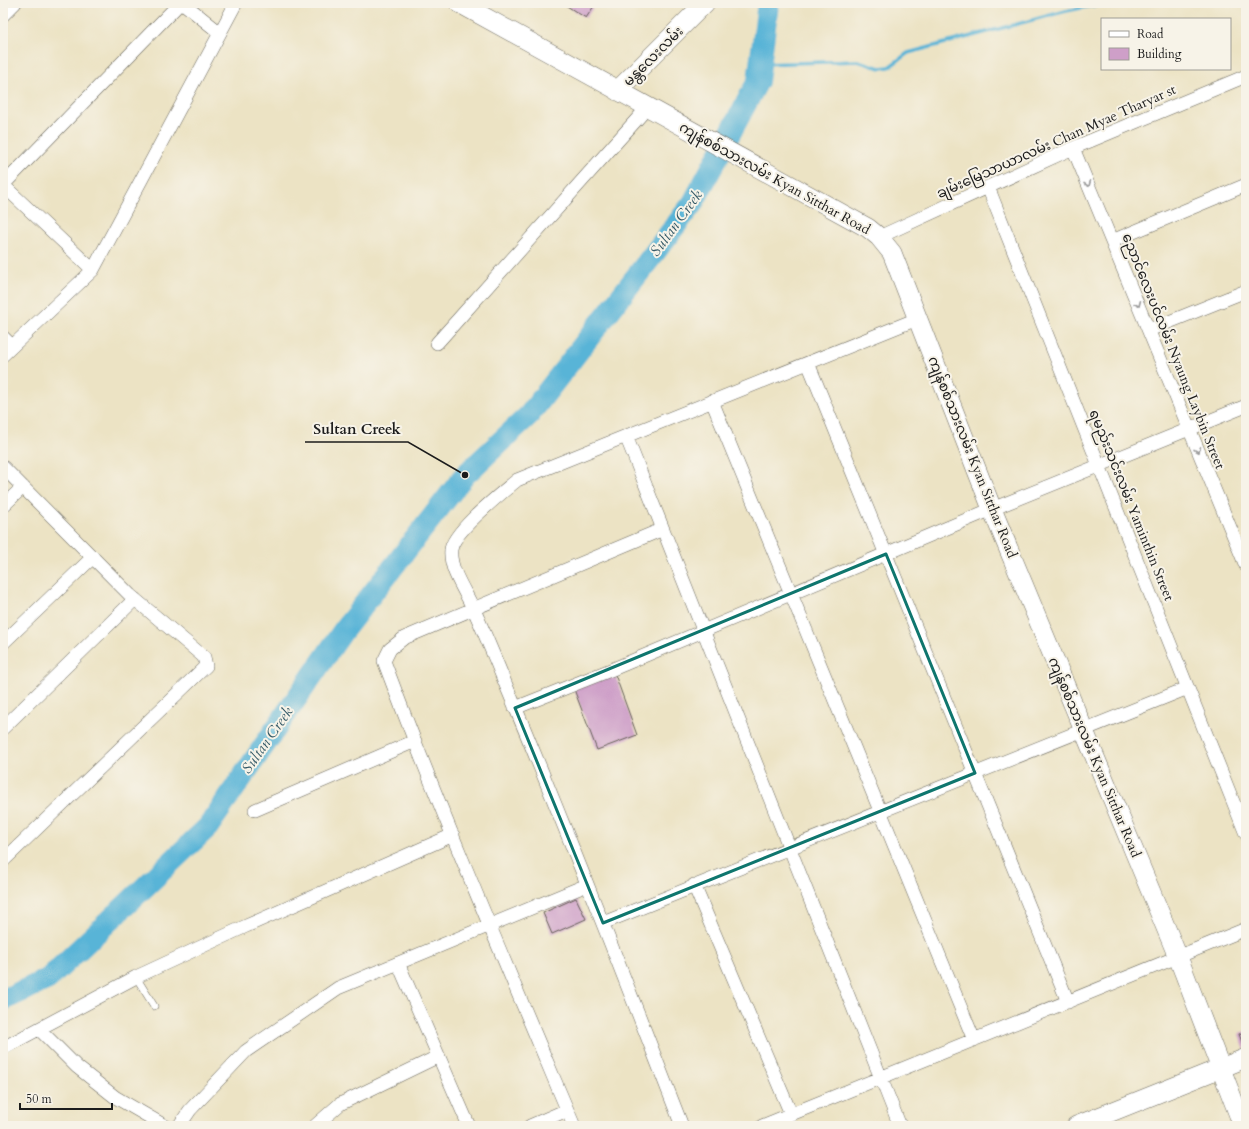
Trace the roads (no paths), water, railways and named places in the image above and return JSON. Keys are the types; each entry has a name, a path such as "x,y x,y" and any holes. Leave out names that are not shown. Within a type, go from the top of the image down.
{"main road":[{"name":"ကျန်စစ်သားလမ်း Kyan Sitthar Road","path":"459,3 647,108 868,228 879,237 892,253 992,509 1178,956 1244,1126"},
{"name":"မန္တလေးလမ်း","path":"617,91 705,3"},
{"path":"1076,1126 1246,1058"}],"street":[{"path":"3,15 15,3"},
{"path":"93,270 3,185 180,3"},
{"path":"183,3 220,33"},
{"path":"6,346 93,270 236,3"},
{"name":"ချမ်းမြေသာယာလမ်း Chan Myae Tharyar st","path":"879,237 1073,148 1246,76"},
{"path":"437,343 647,108"},
{"name":"ညောင်လေးပင်လမ်း Nyaung Laybin Street","path":"1073,148 1246,566"},
{"path":"1112,241 1246,185"},
{"name":"ရမည်းသင်းလမ်း Yaminthin Street","path":"988,187 1245,829"},
{"path":"1148,330 1246,291"},
{"path":"682,1126 603,922 474,609 453,564 450,548 458,535 484,508 517,480 917,319"},
{"path":"808,363 1068,1002"},
{"path":"712,401 974,1040"},
{"path":"515,708 612,669 992,509 1246,406"},
{"path":"626,436 900,1126"},
{"path":"3,467 135,599 204,657 206,666 3,861"},
{"path":"3,506 22,486"},
{"path":"574,1126 489,925 384,661 390,649 404,638 663,530"},
{"path":"3,643 93,557"},
{"path":"3,728 135,599"},
{"path":"603,922 1188,688"},
{"path":"255,810 415,741"},
{"path":"3,1048 136,977 244,927 453,835"},
{"path":"179,1126 190,1110 246,1051 338,988 587,885"},
{"path":"694,885 791,1114"},
{"path":"762,1126 1246,929"},
{"path":"398,963 437,1057 469,1126"},
{"path":"39,1029 77,1067 114,1097 165,1126"},
{"path":"315,1126 340,1104 437,1057"},
{"path":"530,1126 568,1110"}],"lane":[{"path":"136,977 154,1006"}],"waterway":[{"name":"Sultan Creek","path":"3,1000 48,979 208,827 343,631 465,475 529,415 693,203 758,81 768,3"},
{"path":"760,64 858,61 880,68 889,67 908,53 1066,11 1106,3"}],"place":[{"name":"Sultan Creek","path":"465,475"}]}
